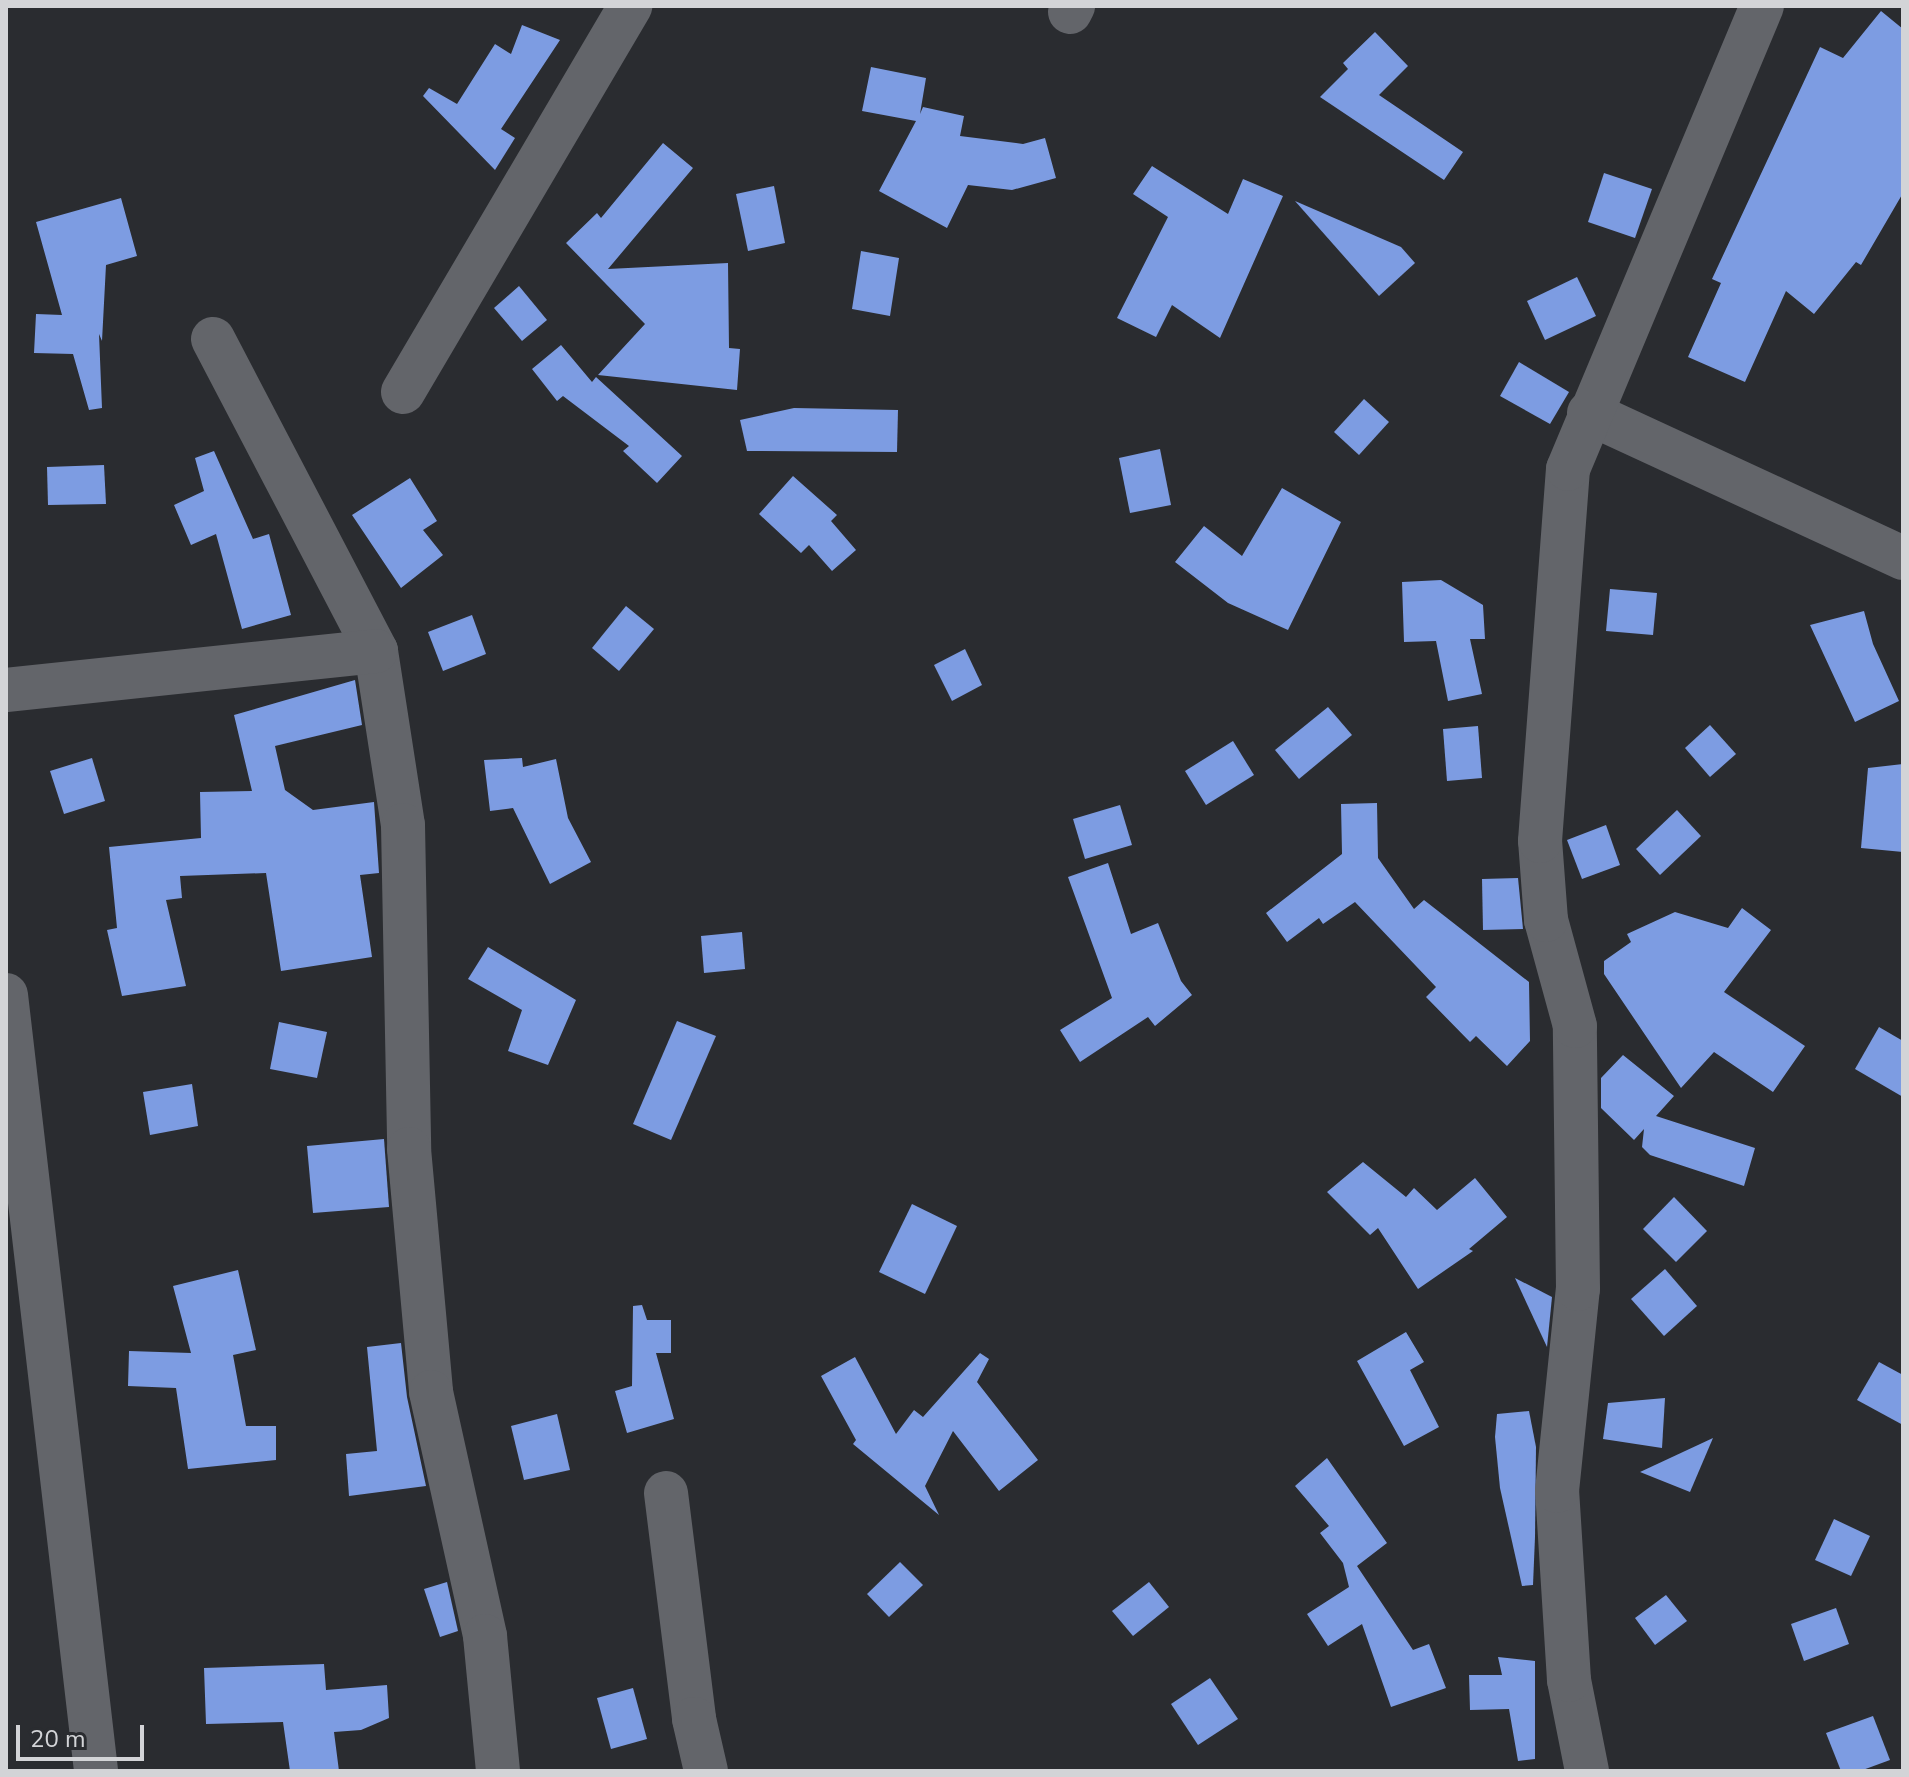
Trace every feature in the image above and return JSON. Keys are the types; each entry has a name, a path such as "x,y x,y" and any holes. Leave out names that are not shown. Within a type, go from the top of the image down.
{"street":[{"path":"403,392 630,6"},
{"path":"1587,1771 1569,1680 1557,1491 1578,1289 1575,1026 1546,920 1540,841 1568,469 1589,413 1740,68 1762,6"},
{"path":"213,339 376,651 403,825 409,1149 431,1392 485,1636 498,1771"},
{"path":"1589,413 1903,558"},
{"path":"6,690 376,651"},
{"path":"6,995 96,1771"},
{"path":"666,1493 694,1719 706,1771"}],"building":[{"path":"1881,11 1903,29 1903,193 1861,265 1856,262 1814,314 1786,291 1745,382 1688,357 1721,283 1712,279 1820,47 1843,58"},
{"path":"522,25 560,40 501,129 515,138 495,170 423,96 429,88 457,104 495,44 511,54"},
{"path":"1375,32 1408,66 1379,95 1463,152 1444,180 1320,97 1348,69 1343,63"},
{"path":"871,67 926,78 920,114 923,107 964,116 960,136 1023,144 1045,138 1056,178 1012,190 968,185 947,228 879,191 916,121 862,111"},
{"path":"663,143 693,168 608,269 728,263 729,348 740,349 737,390 598,375 645,324 566,243 597,213 601,218"},
{"path":"1152,166 1228,214 1243,179 1283,196 1220,338 1172,305 1156,337 1117,318 1168,217 1133,194"},
{"path":"1604,173 1652,189 1635,238 1588,222"},
{"path":"774,186 785,243 748,251 736,194"},
{"path":"121,198 137,256 106,265 102,341 99,334 102,408 89,410 73,354 34,353 36,314 62,315 36,222"},
{"path":"1295,201 1401,247 1415,263 1379,296"},
{"path":"861,251 899,258 890,316 852,309"},
{"path":"1577,277 1596,316 1545,340 1527,301"},
{"path":"519,286 547,320 522,341 494,308"},
{"path":"561,345 592,382 596,377 682,456 657,483 623,451 629,446 563,396 557,401 532,369"},
{"path":"1519,362 1569,392 1550,424 1500,396"},
{"path":"1364,399 1389,422 1359,455 1334,432"},
{"path":"794,408 898,410 897,452 747,451 740,420"},
{"path":"1160,449 1171,505 1130,513 1119,458"},
{"path":"214,451 253,539 269,534 291,615 242,629 216,534 191,545 174,505 204,491 195,458"},
{"path":"104,465 106,504 48,505 47,467"},
{"path":"793,476 837,515 831,521 856,550 832,571 809,545 801,553 759,514"},
{"path":"410,478 437,521 423,530 443,555 401,588 352,515"},
{"path":"1282,488 1341,522 1288,630 1228,603 1175,562 1204,526 1242,556"},
{"path":"1441,580 1483,605 1485,639 1470,639 1482,694 1448,701 1436,641 1404,642 1402,582"},
{"path":"1610,589 1657,593 1653,635 1606,631"},
{"path":"626,606 654,629 619,671 592,648"},
{"path":"1864,611 1873,644 1899,701 1855,722 1810,625"},
{"path":"472,615 486,654 443,671 428,632"},
{"path":"965,649 982,685 952,701 934,665"},
{"path":"355,680 362,725 275,746 285,790 313,810 374,802 379,873 360,875 372,957 281,971 266,873 180,876 182,898 166,900 186,986 122,996 107,930 117,928 109,847 201,838 200,792 252,791 234,715"},
{"path":"1328,707 1352,735 1299,779 1275,750"},
{"path":"1710,725 1736,754 1710,777 1685,748"},
{"path":"1478,726 1482,778 1447,781 1443,729"},
{"path":"1233,741 1254,775 1206,805 1185,771"},
{"path":"92,758 105,801 64,814 50,771"},
{"path":"522,758 523,767 556,759 568,818 591,862 550,884 513,808 490,811 484,760"},
{"path":"1903,764 1903,852 1861,848 1868,768"},
{"path":"1377,803 1378,858 1414,909 1424,900 1529,982 1530,1041 1507,1066 1476,1036 1470,1042 1426,997 1436,987 1355,902 1323,924 1319,918 1287,942 1266,913 1342,854 1341,804"},
{"path":"1120,805 1132,845 1085,859 1073,819"},
{"path":"1677,810 1701,836 1660,875 1636,849"},
{"path":"1606,825 1620,865 1582,879 1567,840"},
{"path":"1108,863 1131,934 1158,923 1181,981 1192,995 1155,1026 1148,1017 1080,1062 1060,1030 1112,998 1068,877"},
{"path":"1518,878 1523,929 1483,930 1482,879"},
{"path":"1742,908 1771,930 1724,992 1805,1046 1773,1092 1714,1052 1681,1088 1604,974 1604,961 1631,942 1627,934 1675,912 1728,928"},
{"path":"742,932 745,969 704,973 701,936"},
{"path":"488,947 576,1000 548,1065 508,1051 522,1010 468,979"},
{"path":"677,1021 716,1036 671,1140 633,1124"},
{"path":"279,1022 327,1032 317,1078 270,1069"},
{"path":"1879,1027 1903,1041 1903,1097 1855,1069"},
{"path":"1623,1055 1674,1096 1656,1116 1755,1148 1744,1186 1650,1155 1642,1147 1644,1129 1634,1140 1601,1108 1601,1078"},
{"path":"192,1084 198,1126 150,1135 143,1092"},
{"path":"384,1139 389,1207 313,1213 307,1146"},
{"path":"1363,1162 1406,1197 1414,1188 1437,1210 1475,1178 1507,1217 1469,1249 1473,1251 1418,1289 1378,1228 1370,1235 1327,1192"},
{"path":"1674,1197 1707,1231 1676,1262 1643,1229"},
{"path":"912,1204 957,1226 925,1294 879,1272"},
{"path":"1665,1269 1697,1306 1664,1336 1631,1299"},
{"path":"238,1270 256,1350 233,1355 246,1426 276,1426 276,1460 188,1469 176,1388 128,1386 129,1351 191,1353 173,1286"},
{"path":"1515,1278 1552,1297 1547,1347"},
{"path":"642,1305 647,1320 671,1320 671,1353 656,1353 674,1419 627,1433 615,1391 632,1386 633,1306"},
{"path":"1406,1332 1424,1362 1410,1370 1439,1427 1404,1446 1357,1361"},
{"path":"401,1343 407,1397 426,1486 349,1496 346,1454 377,1451 367,1347"},
{"path":"980,1353 989,1359 977,1382 1038,1460 999,1491 953,1431 925,1486 939,1515 853,1444 856,1440 821,1376 855,1357 896,1434 914,1410 923,1417"},
{"path":"1879,1362 1903,1375 1903,1425 1857,1400"},
{"path":"1665,1398 1662,1448 1603,1439 1608,1403"},
{"path":"1529,1411 1536,1447 1535,1537 1533,1585 1522,1586 1500,1488 1495,1437 1497,1414"},
{"path":"557,1414 570,1470 524,1480 511,1426"},
{"path":"1713,1438 1690,1492 1640,1472"},
{"path":"1327,1458 1387,1543 1357,1566 1413,1650 1429,1644 1446,1688 1391,1707 1362,1624 1328,1646 1307,1614 1349,1587 1343,1563 1320,1533 1329,1526 1295,1486"},
{"path":"1834,1519 1870,1536 1851,1576 1815,1560"},
{"path":"900,1562 923,1585 889,1617 867,1594"},
{"path":"447,1582 458,1631 440,1637 424,1589"},
{"path":"1149,1582 1169,1607 1133,1636 1112,1611"},
{"path":"1666,1595 1687,1621 1655,1645 1635,1618"},
{"path":"1836,1608 1849,1644 1804,1661 1791,1624"},
{"path":"1498,1657 1535,1661 1535,1759 1518,1761 1509,1709 1470,1710 1469,1675 1502,1675"},
{"path":"324,1664 326,1690 387,1685 389,1718 361,1730 334,1732 339,1771 290,1771 283,1722 206,1724 204,1668"},
{"path":"1210,1678 1238,1719 1198,1745 1171,1704"},
{"path":"633,1688 647,1739 611,1749 597,1698"},
{"path":"1873,1716 1890,1760 1860,1771 1841,1771 1826,1733"}]}
